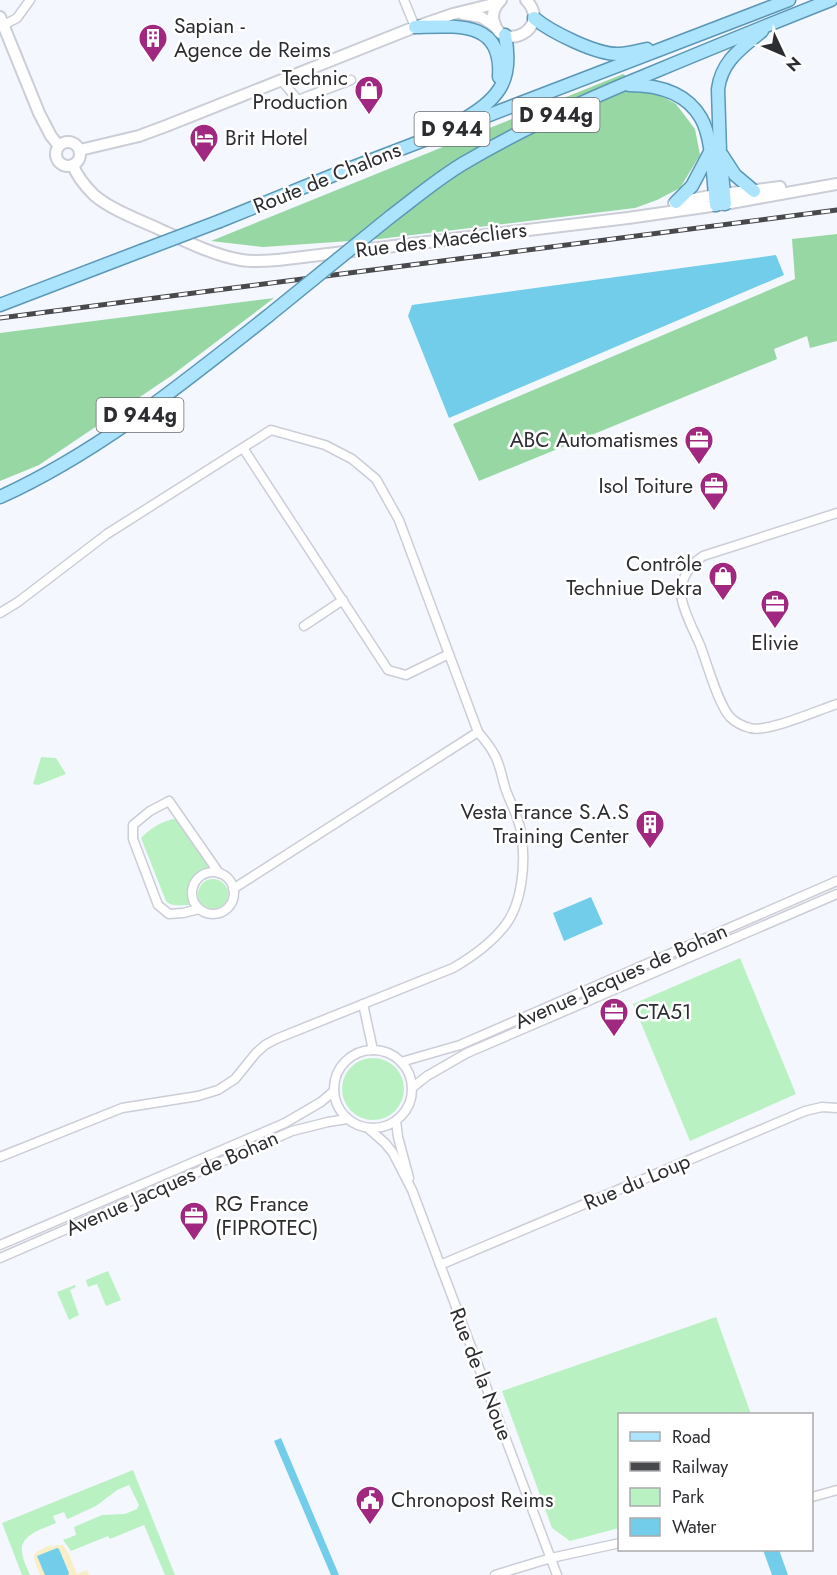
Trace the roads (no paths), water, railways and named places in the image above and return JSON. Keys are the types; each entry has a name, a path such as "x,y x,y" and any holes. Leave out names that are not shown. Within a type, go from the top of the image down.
{"main road":[{"name":"Route de Chalons","path":"0,304 789,0"},
{"path":"622,85 831,0"},
{"path":"531,7 548,28 598,51 618,54 686,40"},
{"path":"720,200 715,151 719,80 731,57 769,25"},
{"path":"415,27 449,26 475,30 484,35 495,46 499,56 499,78 495,95"},
{"path":"346,170 484,107 504,81 509,61 505,35"},
{"path":"622,85 660,87 678,95 702,119 715,151 735,175 754,191"},
{"name":"D 944g","path":"0,497 123,428 174,391 434,183 521,131 622,85"},
{"path":"676,202 692,186 715,151"}],"street":[{"path":"30,0 17,18 2,21 39,112 51,136 59,146"},
{"path":"404,0 415,27"},
{"path":"80,150 139,136 415,27 499,2"},
{"path":"495,26 493,14 499,2"},
{"path":"453,14 481,17 505,35 516,37 524,34 530,28 531,7"},
{"path":"281,80 298,100 351,80"},
{"path":"72,142 80,150 80,157 73,165 63,165 56,159 56,149 64,143 72,142"},
{"name":"Rue des Macécliers","path":"73,165 83,184 96,196 124,213 189,243 248,261 278,260 628,218 720,200 837,182"},
{"name":"Rue des Macécliers","path":"628,218 676,202 720,200 754,191 837,182"},
{"path":"0,614 107,534 271,430 325,445 352,459 376,479 399,520 478,732 496,756 504,786 521,830 523,857 523,877 516,904 505,927 472,957 453,968 276,1039 265,1045 235,1079 218,1090 198,1096 122,1108 0,1157"},
{"path":"243,448 388,670 406,675 449,654"},
{"path":"837,513 703,556 694,562 684,576 681,594 717,691 728,715 735,722 752,729 837,704"},
{"path":"304,626 343,600"},
{"path":"234,889 478,732"},
{"path":"199,909 183,914 169,914 158,905 133,839 133,825 150,811 169,801 219,873 228,879 234,889 231,902 222,912 208,913 199,909 192,897 192,890 199,878 205,874 219,873"},
{"name":"Avenue Jacques de Bohan","path":"401,1062 460,1046 837,881"},
{"name":"Avenue Jacques de Bohan","path":"413,1087 427,1076 467,1053 837,894"},
{"path":"363,1004 373,1050"},
{"path":"369,1129 384,1127 396,1121 404,1114 412,1097 413,1087 407,1069 393,1055 383,1051 362,1051 344,1062 338,1071 334,1092 338,1107 347,1119 369,1129 393,1153 412,1190"},
{"name":"Avenue Jacques de Bohan","path":"0,1245 285,1123 334,1092"},
{"name":"Rue du Loup","path":"440,1265 805,1111 822,1107 837,1108"},
{"name":"Avenue Jacques de Bohan","path":"0,1258 292,1131 347,1119"},
{"path":"396,1121 412,1190"},
{"name":"Rue de la Noue","path":"412,1190 557,1575"},
{"path":"813,1497 837,1490"},
{"path":"495,1575 551,1558 618,1542"}],"water":[{"path":"776,255 784,275 449,418 408,316 412,305"},
{"path":"591,897 603,924 564,941 553,913"},
{"path":"281,1438 339,1575 331,1575 274,1441"},
{"path":"57,1548 69,1573 68,1575 45,1575 37,1556"},
{"path":"763,1551 779,1551 788,1575 772,1575"}],"railway":[{"path":"0,318 837,210"}],"place":[{"name":"Sapian - Agence de Reims","path":"153,64"},
{"name":"Technic Production","path":"369,116"},
{"name":"Brit Hotel","path":"204,164"},
{"name":"ABC Automatismes","path":"699,466"},
{"name":"Isol Toiture","path":"714,512"},
{"name":"Contrôle Techniue Dekra","path":"723,602"},
{"name":"Elivie","path":"775,630"},
{"name":"Vesta France S.A.S Training Center","path":"650,850"},
{"name":"CTA51","path":"614,1038"},
{"name":"RG France (FIPROTEC)","path":"194,1242"},
{"name":"Chronopost Reims","path":"370,1526"}]}
